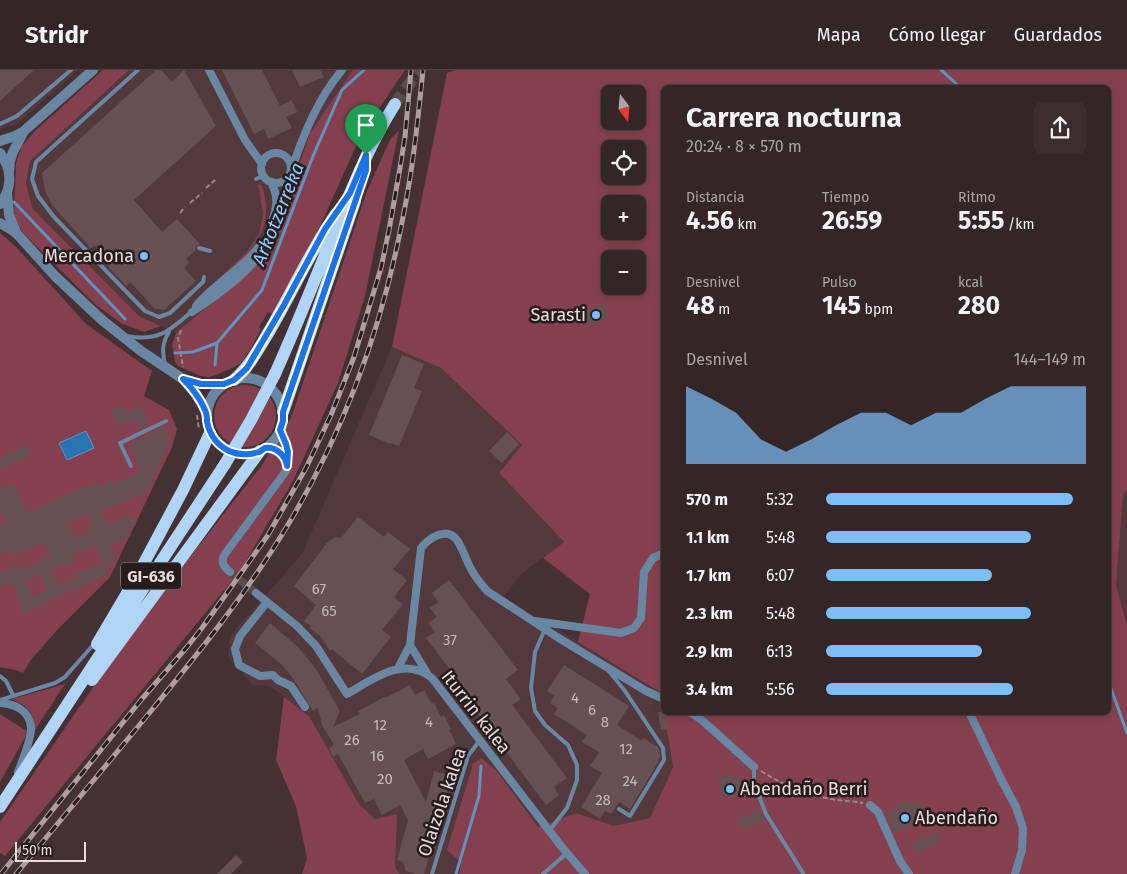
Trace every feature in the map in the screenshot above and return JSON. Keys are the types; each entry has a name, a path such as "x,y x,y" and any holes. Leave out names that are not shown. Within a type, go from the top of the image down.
{"main road":[{"name":"GI-636","path":"0,807 225,464 251,420 275,374 366,155 395,104"},
{"path":"283,412 366,170 366,155"},
{"path":"229,382 250,364 325,229 350,193"},
{"path":"78,687 78,675 136,578 173,508 204,435"},
{"path":"60,714 76,702 262,450"}],"street":[{"path":"0,141 24,132 93,70"},
{"path":"209,70 245,140 262,164"},
{"path":"192,312 229,286 244,272 256,259 271,237 281,213 289,177 300,145 327,89 342,70"},
{"path":"9,172 13,152 24,132"},
{"path":"0,153 6,161 9,172 10,180 7,193 9,215 18,235"},
{"path":"289,177 280,183 260,178 262,164 270,155 280,154 288,158 292,168"},
{"path":"192,312 212,290 243,264 265,238 274,219 277,204 276,194 271,182"},
{"path":"0,204 7,193"},
{"path":"0,222 18,235 78,299 117,332 168,369 184,374 201,384 229,382 245,378 252,379 265,384 275,392 283,412 283,421 277,437 262,450"},
{"path":"212,290 244,272"},
{"path":"184,374 196,393 207,423 204,435 238,454 276,450 285,459 287,466"},
{"path":"202,411 212,396 229,382"},
{"path":"230,572 222,562 225,554 286,470 288,452 280,430"},
{"path":"256,593 297,626 316,646 347,694 379,675 398,668 410,645 421,548 427,540 437,535 448,534 456,539 471,570 487,591 603,665 646,691 661,697"},
{"path":"533,621 621,633 634,628 641,618 644,572 653,558 661,554"},
{"path":"267,602 240,636 235,649 239,665 260,676 273,675 278,680 291,686 305,707"},
{"path":"410,645 427,673"},
{"name":"Iturrin kalea","path":"398,668 412,668 427,673 432,678 566,853 585,874"},
{"path":"0,702 18,707 27,715 31,728 12,788"},
{"path":"694,715 754,767"},
{"path":"970,715 1016,808 1023,828 1022,850 1015,874"},
{"path":"870,805 878,812 900,861 909,874"}],"lane":[{"path":"0,124 17,116 71,70"},
{"path":"138,70 36,162 32,179 38,196 54,218 146,312 159,317 170,313 204,282"},
{"path":"199,248 210,251"},
{"path":"204,277 204,282 212,290"},
{"path":"117,332 144,338 162,334 170,330 192,312"},
{"path":"168,369 163,357 163,351 165,340 170,330"},
{"path":"131,466 120,443 166,421"},
{"path":"545,629 535,652 531,688 535,712 545,726 568,745 577,764 577,780 566,808 549,831"},
{"path":"0,702 13,695 54,683 65,677 101,637"},
{"path":"603,665 625,691 663,748 664,760 630,816 619,809"},
{"path":"0,676 6,681 13,695"},
{"name":"Olaizola kalea","path":"432,874 468,756 480,740"},
{"path":"754,767 754,783 766,814 803,874"},
{"path":"543,874 566,853"}],"path":[{"path":"206,188 216,179"},
{"path":"190,203 202,192"},
{"path":"180,213 186,207"},
{"path":"182,328 178,338 184,374"},
{"path":"202,411 199,430 204,435"},
{"path":"754,767 775,780 798,790 833,799 870,805"}],"shaded area":[{"path":"0,70 78,70 16,125 0,129"},
{"path":"103,70 129,70 30,161 26,184 33,209 140,317 161,326 144,332 121,323 96,305 23,233 14,217 16,163 22,146 36,130"},
{"path":"129,70 353,70 310,133 276,234 227,290 176,333 140,317 33,209 26,184 30,161"},
{"path":"353,70 405,70 357,144 315,237 272,314 268,312 259,327 261,329 251,348 241,363 234,367 209,377 201,376 178,366 175,362 172,345 176,333 227,290 276,234 310,133"},
{"path":"455,70 1127,70 1127,490 1123,494 1116,586 1127,625 1127,874 459,874 461,862 447,850 473,764 481,758 496,770 538,827 576,813 614,826 650,818 673,767 664,715 1111,715 1111,85 661,85 661,697 660,692 578,642 590,594 543,558 564,542 499,473 522,445 441,368 392,347 447,73"},
{"path":"399,130 365,296 338,383 293,481 240,571 5,856 0,853 0,822 132,631 262,465 291,418 367,191 390,140"},
{"path":"261,184 266,200 266,215 263,228 249,252 215,282 246,253 259,234 263,213 257,185"},
{"path":"0,233 17,248 86,324 152,371 144,396 169,410 177,429 172,447 110,577 58,629 30,661 23,673 0,667"},
{"path":"392,347 441,368 522,445 499,473 564,542 522,573 504,597 661,692 661,715 665,715 673,767 650,818 614,826 576,813 527,831 468,823 459,874 400,874 395,867 375,819 359,804 309,716 270,686 252,685 228,657 230,636 302,554"},
{"path":"239,385 251,385 267,394 274,404 276,416 274,428 267,438 251,447 239,447 228,442 219,433 214,422 214,410 219,399 228,390"},
{"path":"1127,490 1127,625 1116,586 1123,493"},
{"path":"65,684 35,730 32,714 12,699"},
{"path":"284,697 309,716 359,804 375,819 397,814 395,867 400,874 302,874 307,858 296,806 276,760"},
{"path":"0,714 28,732 0,782"}],"water":[{"path":"86,431 94,448 67,460 59,443"}],"building":[{"path":"0,70 34,70 0,101"},
{"path":"156,70 161,70 172,82 184,70 216,126 134,200 162,232 177,219 200,244 196,246 196,250 186,259 189,263 184,268 196,281 164,310 155,309 130,282 126,286 109,268 102,244 90,248 52,205 45,191 42,173"},
{"path":"222,70 262,70 280,106 292,100 297,112 286,117 292,128 268,139 264,129 254,134"},
{"path":"292,70 320,70 324,77 300,87"},
{"name":"Sarasti","path":"603,303 609,317 589,326 583,313"},
{"path":"402,355 424,364 414,388 422,391 399,446 369,435"},
{"path":"124,405 128,412 140,406 149,425 141,429 136,419 122,426 111,410"},
{"path":"164,426 171,441 168,443 148,491 101,511 106,525 132,515 136,525 127,528 131,536 110,545 116,558 113,560 115,565 106,569 95,545 73,555 71,558 73,563 66,566 64,563 51,570 58,584 60,583 61,585 76,578 74,574 102,564 107,575 23,614 18,604 21,602 12,582 0,587 0,573 19,565 21,570 40,562 39,560 50,555 43,542 11,556 9,551 0,555 0,526 6,523 0,510 0,489 13,484 27,513 83,487 85,489 99,483 100,485 113,479 115,483 140,472 129,445 140,440 139,438","holes":["93,513 88,533 76,538 69,522","40,574 47,590 33,596 26,581"]},
{"path":"507,432 519,444 502,463 489,451"},
{"path":"28,445 32,455 0,469 0,458"},
{"path":"358,517 384,537 388,532 410,549 393,569 407,580 394,597 403,604 382,630 391,637 362,674 332,649 330,651 321,637 304,621 316,605 294,586 327,543 335,537 341,538"},
{"path":"449,580 518,670 506,679 521,699 512,705 567,778 554,787 559,795 546,805 475,710 478,707 426,638 435,632 428,623 437,617 430,608 438,602 432,593"},
{"path":"270,623 298,647 316,669 340,711 333,727 360,714 358,711 410,685 415,695 424,690 432,704 434,702 441,717 444,715 456,744 428,759 423,749 404,760 426,802 434,771 451,776 424,874 406,871 403,862 397,860 408,820 400,805 382,815 374,799 365,803 338,754 333,757 329,748 334,745 322,725 318,708 313,711 292,677 281,664 255,643"},
{"path":"564,665 629,706 617,725 642,741 643,738 659,749 659,761 630,809 619,802 611,814 605,811 600,819 581,807 602,773 590,766 599,752 582,742 587,735 554,714 558,708 550,703 554,696 547,691"},
{"path":"658,712 661,712 661,715 666,715 668,729 661,730"},
{"name":"Abendaño Berri","path":"733,775 733,778 740,777 741,795 721,797 719,777"},
{"name":"Abendaño","path":"909,800 911,805 919,801 926,817 894,833 885,813 896,809 895,807"},
{"path":"761,811 765,821 741,829 738,818"},
{"path":"936,832 940,841 916,853 911,844"},
{"path":"236,855 243,862 231,874 217,874"}],"waterway":[{"name":"Arkotzerreka","path":"215,365 217,343 262,290 313,156 342,90 364,70"},
{"path":"941,70 958,85"},
{"path":"14,202 125,319"},
{"path":"175,353 193,352 217,343"},
{"path":"1111,689 1127,733"},
{"name":"Arkotzerreka","path":"456,874 479,796 481,766"}],"tunnel":[{"path":"395,104 419,70"},
{"path":"230,572 256,593"}],"railway":[{"path":"1,874 141,700 202,628 268,535 306,468 331,415 354,357 381,268 405,137 411,70"},
{"path":"16,874 165,694 221,623 273,549 328,451 360,375 385,297 395,257 410,180 423,70"}],"place":[{"name":"Mercadona","path":"144,256"},
{"name":"Sarasti","path":"596,315"},
{"name":"Abendaño Berri","path":"730,789"},
{"name":"Abendaño","path":"905,818"}],"route":[{"path":"366,155 366,170 283,412 280,430 288,452 287,466 283,456 276,450 265,448 254,453 238,454 227,450 210,433 207,423 207,412 196,393 183,379 201,384 224,384 234,380 247,368 325,229 350,193 366,155"}]}
